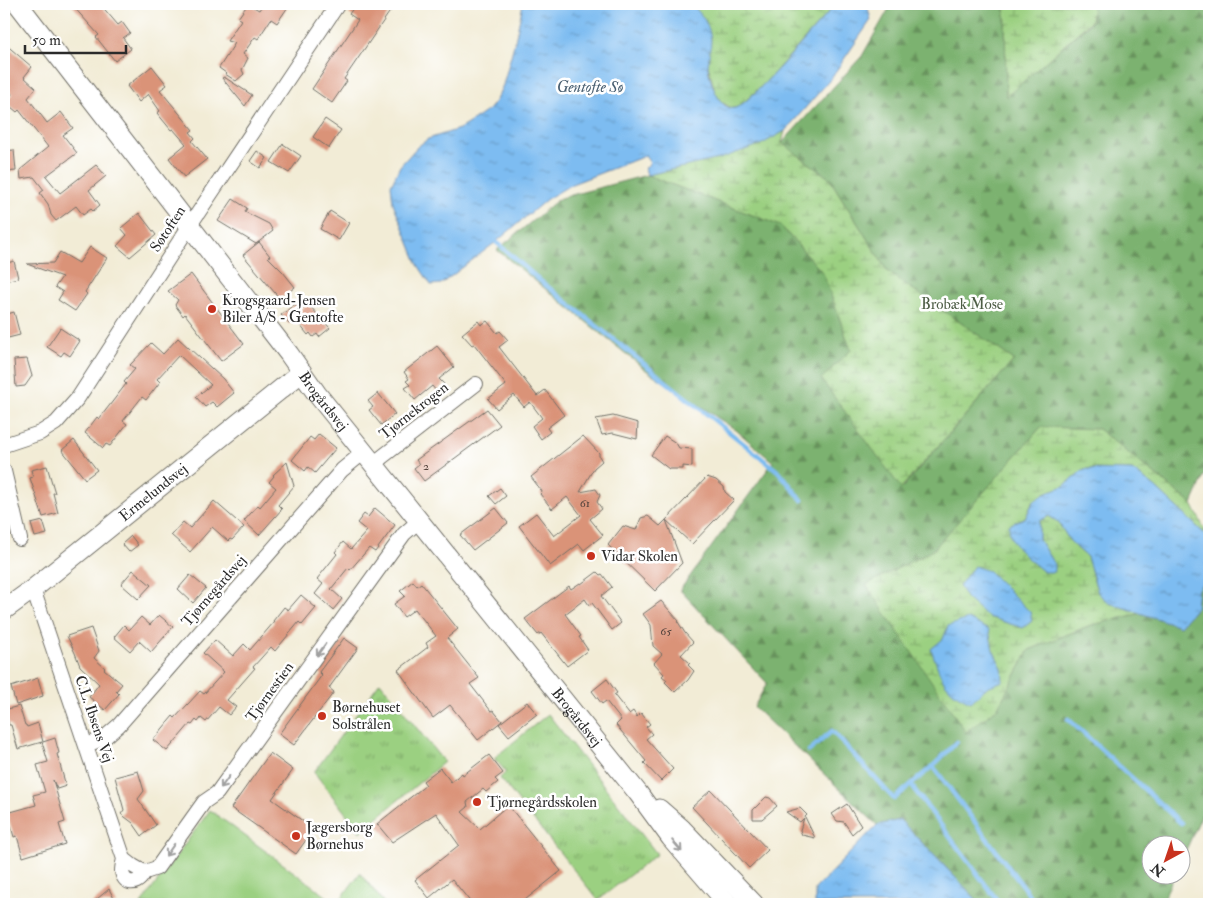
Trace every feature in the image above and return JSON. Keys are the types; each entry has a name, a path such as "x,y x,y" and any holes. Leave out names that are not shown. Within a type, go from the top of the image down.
{"street":[{"name":"Brogårdsvej","path":"18,4 369,458 638,792 671,838 752,904"},
{"name":"Søtoften","path":"4,445 40,432 56,423 78,398 190,225 338,4"},
{"name":"Ermelundsvej","path":"4,610 33,589 302,372"},
{"name":"Tjørnekrogen","path":"369,458 476,384"},
{"name":"Tjørnegårdsvej","path":"86,745 103,740 119,725 342,470 369,458"},
{"path":"4,471 20,539"},
{"name":"Tjørnestien","path":"140,870 145,872 151,871 161,862 204,802 217,793 404,534 420,520"},
{"name":"C.L. Ibsens Vej","path":"33,589 86,745 123,865 133,866 140,870"},
{"name":"Brogårdsvej","path":"700,860 728,904"}],"green space":[{"path":"691,4 836,4 764,84 742,104 736,108 731,108 720,101 715,92 708,65 709,54 696,8"},
{"name":"Brobæk Mose","path":"1005,4 1006,96 1091,22 1093,4 1209,4 1209,465 1192,504 1098,429 1041,427 933,550 867,585 997,709 1029,650 1088,626 1141,613 1180,626 1196,608 1198,589 1209,575 1209,799 1190,841 1190,836 1140,836 1140,886 1169,886 1161,904 981,904 900,820 877,825 754,707 767,683 680,590 773,462 736,430 646,370 497,250 560,198 647,175 781,226 823,273 851,350 821,379 902,488 1014,360 888,272 829,178 782,143 862,56 891,5"},
{"path":"1005,4 1093,4 1091,21 1006,97"},
{"path":"785,131 782,143 829,178 888,272 1014,360 901,488 821,379 851,350 823,273 781,226 647,175 735,153"},
{"path":"1041,427 1098,429 1192,504 1209,538 1155,487 1132,470 1084,469 1064,486 1045,493 1033,501 1026,517 1009,525 1054,564 1039,540 1039,521 1049,516 1058,522 1070,541 1087,557 1098,593 1109,603 1141,613 1088,626 1029,650 997,709 966,732 866,585 933,550"},
{"path":"380,682 444,762 360,832 314,772"},
{"path":"548,714 657,854 598,900 500,778 506,772 494,758"},
{"path":"210,810 337,904 141,904"},
{"path":"360,873 385,904 337,904"}],"water":[{"name":"Gentofte Sø","path":"523,4 691,4 701,15 709,29 711,40 708,67 710,79 720,100 729,108 735,108 755,92 786,61 836,4 867,4 871,20 829,81 785,131 762,144 719,159 647,175 645,168 650,163 645,156 572,184 547,199 496,242 441,284 431,285 418,265 393,203 391,185 400,166 417,147 428,139 459,129 488,110 496,100 503,85"},
{"path":"1084,469 1132,470 1155,487 1209,538 1209,575 1198,589 1196,608 1180,626 1109,603 1098,593 1087,557 1070,541 1058,522 1049,516 1039,521 1039,540 1054,564 1054,572 1044,572 1020,552 1016,546 1010,533 1009,525 1026,517 1033,502 1045,493 1064,486"},
{"path":"974,566 989,571 1030,612 1032,621 1023,628 988,617 967,599 959,586"},
{"path":"968,619 989,630 993,650 1002,668 1003,681 987,687 971,702 948,687 940,674 931,649 943,639 948,626"},
{"path":"900,820 981,904 815,904 815,889 877,825"}],"building":[{"path":"71,4 100,4 118,25 122,22 130,33 123,38 131,49 115,61 96,37 99,35"},
{"path":"248,4 259,10 263,4 290,4 277,23 271,19 258,39 255,37 243,54 248,58 242,70 244,74 236,81 219,68 235,43 227,41 241,20 238,18"},
{"path":"356,4 395,4 344,79 347,81 332,103 312,89 358,20 349,14"},
{"path":"4,43 32,67 24,77 36,88 28,98 47,123 61,112 73,128 63,135 77,153 46,176 60,193 96,165 106,176 89,190 100,205 93,211 91,209 83,215 76,206 56,221 40,193 44,190 34,177 21,179 20,170 48,147 19,110 17,112 5,102 12,94 4,86"},
{"path":"152,66 167,85 160,90 193,130 190,132 195,138 192,141 207,159 184,177 169,158 186,144 157,113 160,111 148,94 139,102 127,86"},
{"path":"224,77 252,95 245,106 222,78"},
{"path":"325,119 341,130 329,148 313,137"},
{"path":"283,144 301,156 289,173 271,162"},
{"path":"14,150 16,171 4,172 4,151"},
{"path":"257,151 267,158 260,168 250,161"},
{"path":"233,199 247,208 245,212 269,224 273,231 256,244 218,221"},
{"path":"330,211 349,223 339,240 320,229"},
{"path":"139,213 156,235 130,257 117,246 127,235 121,228"},
{"path":"259,242 270,256 268,257 295,287 280,299 243,255"},
{"path":"90,247 107,258 75,311 58,300 63,292 55,287 62,277 27,264 53,263 60,252 79,263"},
{"path":"14,261 18,278 4,281 4,264"},
{"path":"191,274 244,344 221,361 185,314 183,316 175,305 178,300 168,291"},
{"path":"295,304 300,310 308,304 330,328 319,337 317,334 313,337 310,333 308,335 295,319 289,324 281,315"},
{"path":"14,312 20,335 4,339 4,315"},
{"path":"478,321 481,325 487,321 497,333 500,331 508,340 499,347 537,396 545,390 564,415 547,428 550,432 541,439 532,426 542,418 530,402 524,407 514,395 497,409 488,399 506,385 474,344 472,345 462,334"},
{"path":"60,328 80,341 70,356 64,352 61,356 47,347"},
{"path":"178,338 223,379 234,393 217,407 212,402 205,407 196,397 211,385 179,355 157,379 160,382 146,400 142,397 123,421 127,424 110,446 106,444 103,448 85,433 97,417 99,419 126,384 124,382 135,369 130,365 151,343 163,354"},
{"path":"437,346 454,367 439,379 444,384 436,391 432,386 415,400 405,388 410,385 406,381 409,379 404,372"},
{"path":"27,359 32,376 25,386 16,387 14,360"},
{"path":"378,393 395,414 381,425 369,410 373,407 368,401"},
{"path":"487,409 500,425 424,481 414,468 419,464 416,460"},
{"path":"613,416 638,423 637,439 613,433 602,435 596,419"},
{"path":"319,434 336,448 315,473 308,467 305,471 292,460 310,437 314,440"},
{"path":"583,436 599,453 602,461 594,468 580,492 596,489 600,495 597,502 602,509 590,519 603,535 584,550 579,544 550,566 519,526 536,513 554,536 581,515 567,497 552,509 540,494 541,490 531,477"},
{"path":"665,436 676,443 679,448 692,449 692,467 683,466 683,469 669,469 651,455"},
{"path":"74,440 97,470 85,479 62,450"},
{"path":"287,462 294,486 278,505 282,509 259,535 244,521 258,505 260,507 276,488 269,482 273,475"},
{"path":"47,466 55,493 53,493 58,513 43,517 30,478 33,477 31,470"},
{"path":"707,477 716,480 734,500 692,544 666,520"},
{"path":"500,488 506,496 496,504 489,496"},
{"path":"214,501 244,527 232,540 228,541 212,527 190,552 171,535 183,522 190,528"},
{"path":"375,508 395,525 375,552 369,548 350,570 348,568 331,589 342,599 333,610 315,594 323,584 317,579 337,554 335,552 343,542 351,549 367,531 357,523 364,514 368,517"},
{"path":"496,508 508,523 473,550 460,535"},
{"path":"648,516 660,526 666,520 682,563 655,591 608,545 623,526 636,530 641,518"},
{"path":"43,521 47,534 35,537 31,524"},
{"path":"131,536 138,545 129,552 122,544"},
{"path":"133,570 151,585 138,599 121,584"},
{"path":"597,572 600,575 602,574 612,587 601,596 621,623 612,630 592,603 589,605 585,599 565,614 581,636 579,637 588,650 567,666 541,633 538,635 525,619 569,586 571,589 581,584"},
{"path":"190,575 206,588 193,603 178,589"},
{"path":"413,581 417,586 421,583 458,629 447,638 479,678 470,684 491,711 493,710 502,721 478,740 450,705 433,718 398,670 428,647 426,643 436,636 415,609 404,617 394,604 405,596 400,591"},
{"path":"301,595 316,608 302,625 299,622 275,651 271,647 253,667 255,668 227,700 236,707 229,715 219,707 206,722 201,718 198,722 196,720 192,725 190,724 167,751 153,740 173,716 175,718 200,691 204,694 224,672 203,653 215,640 233,656 244,644 250,650 284,607 288,610"},
{"path":"661,601 679,621 685,633 693,642 681,655 690,663 688,665 694,671 688,680 675,692 665,682 667,680 662,676 664,674 654,663 662,654 653,646 651,625 643,614"},
{"path":"159,615 173,627 151,652 139,641 130,651 114,637 124,625 129,630 141,617 150,625"},
{"path":"91,628 99,651 94,658 122,684 116,691 119,694 105,710 89,697 99,684 80,666 67,636"},
{"path":"344,638 358,648 329,688 334,692 294,745 279,734 322,675 319,672"},
{"path":"38,678 43,696 16,705 11,687"},
{"path":"607,679 617,693 614,695 629,714 633,711 637,717 641,713 650,724 646,727 652,734 646,739 673,769 661,781 644,763 646,761 616,725 621,720 606,701 602,704 592,691"},
{"path":"527,702 537,714 509,736 499,724"},
{"path":"19,706 27,727 38,723 43,742 55,738 59,753 57,754 66,786 57,789 53,780 65,822 59,824 65,844 23,857 17,836 14,837 7,813 36,805 33,795 45,792 37,765 48,762 42,742 18,749 11,725 9,725 4,710"},
{"path":"270,753 293,770 272,799 314,829 296,854 231,808"},
{"path":"489,755 503,773 495,779 498,782 486,792 483,789 467,802 468,807 462,812 480,829 508,805 561,871 520,904 472,904 452,879 429,898 415,880 459,845 436,813 392,842 377,824 426,785 423,781 440,768 451,782"},
{"path":"138,771 144,791 138,799 156,825 142,836 133,823 121,814 124,810 115,777"},
{"path":"711,790 768,850 749,868 692,807"},
{"path":"766,797 770,798 777,806 762,819 753,819 753,810"},
{"path":"847,804 861,826 852,834 844,822 837,821 832,814"},
{"path":"800,808 807,815 805,817 815,838 802,835 800,830 804,818 800,822 786,812"},
{"path":"109,889 117,904 91,904"}],"waterway":[{"path":"496,242 538,279 779,472 802,500"},
{"path":"1068,719 1181,823"},
{"path":"809,751 832,731 894,799 933,766 957,742"},
{"path":"933,766 1036,904"},
{"path":"911,785 1000,904"}],"place":[{"name":"Krogsgaard-Jensen Biler A/S - Gentofte","path":"212,309"},
{"name":"Vidar Skolen","path":"591,556"},
{"name":"Børnehuset Solstrålen","path":"322,716"},
{"name":"Tjørnegårdsskolen","path":"477,802"},
{"name":"Jægersborg Børnehus","path":"296,836"}]}
